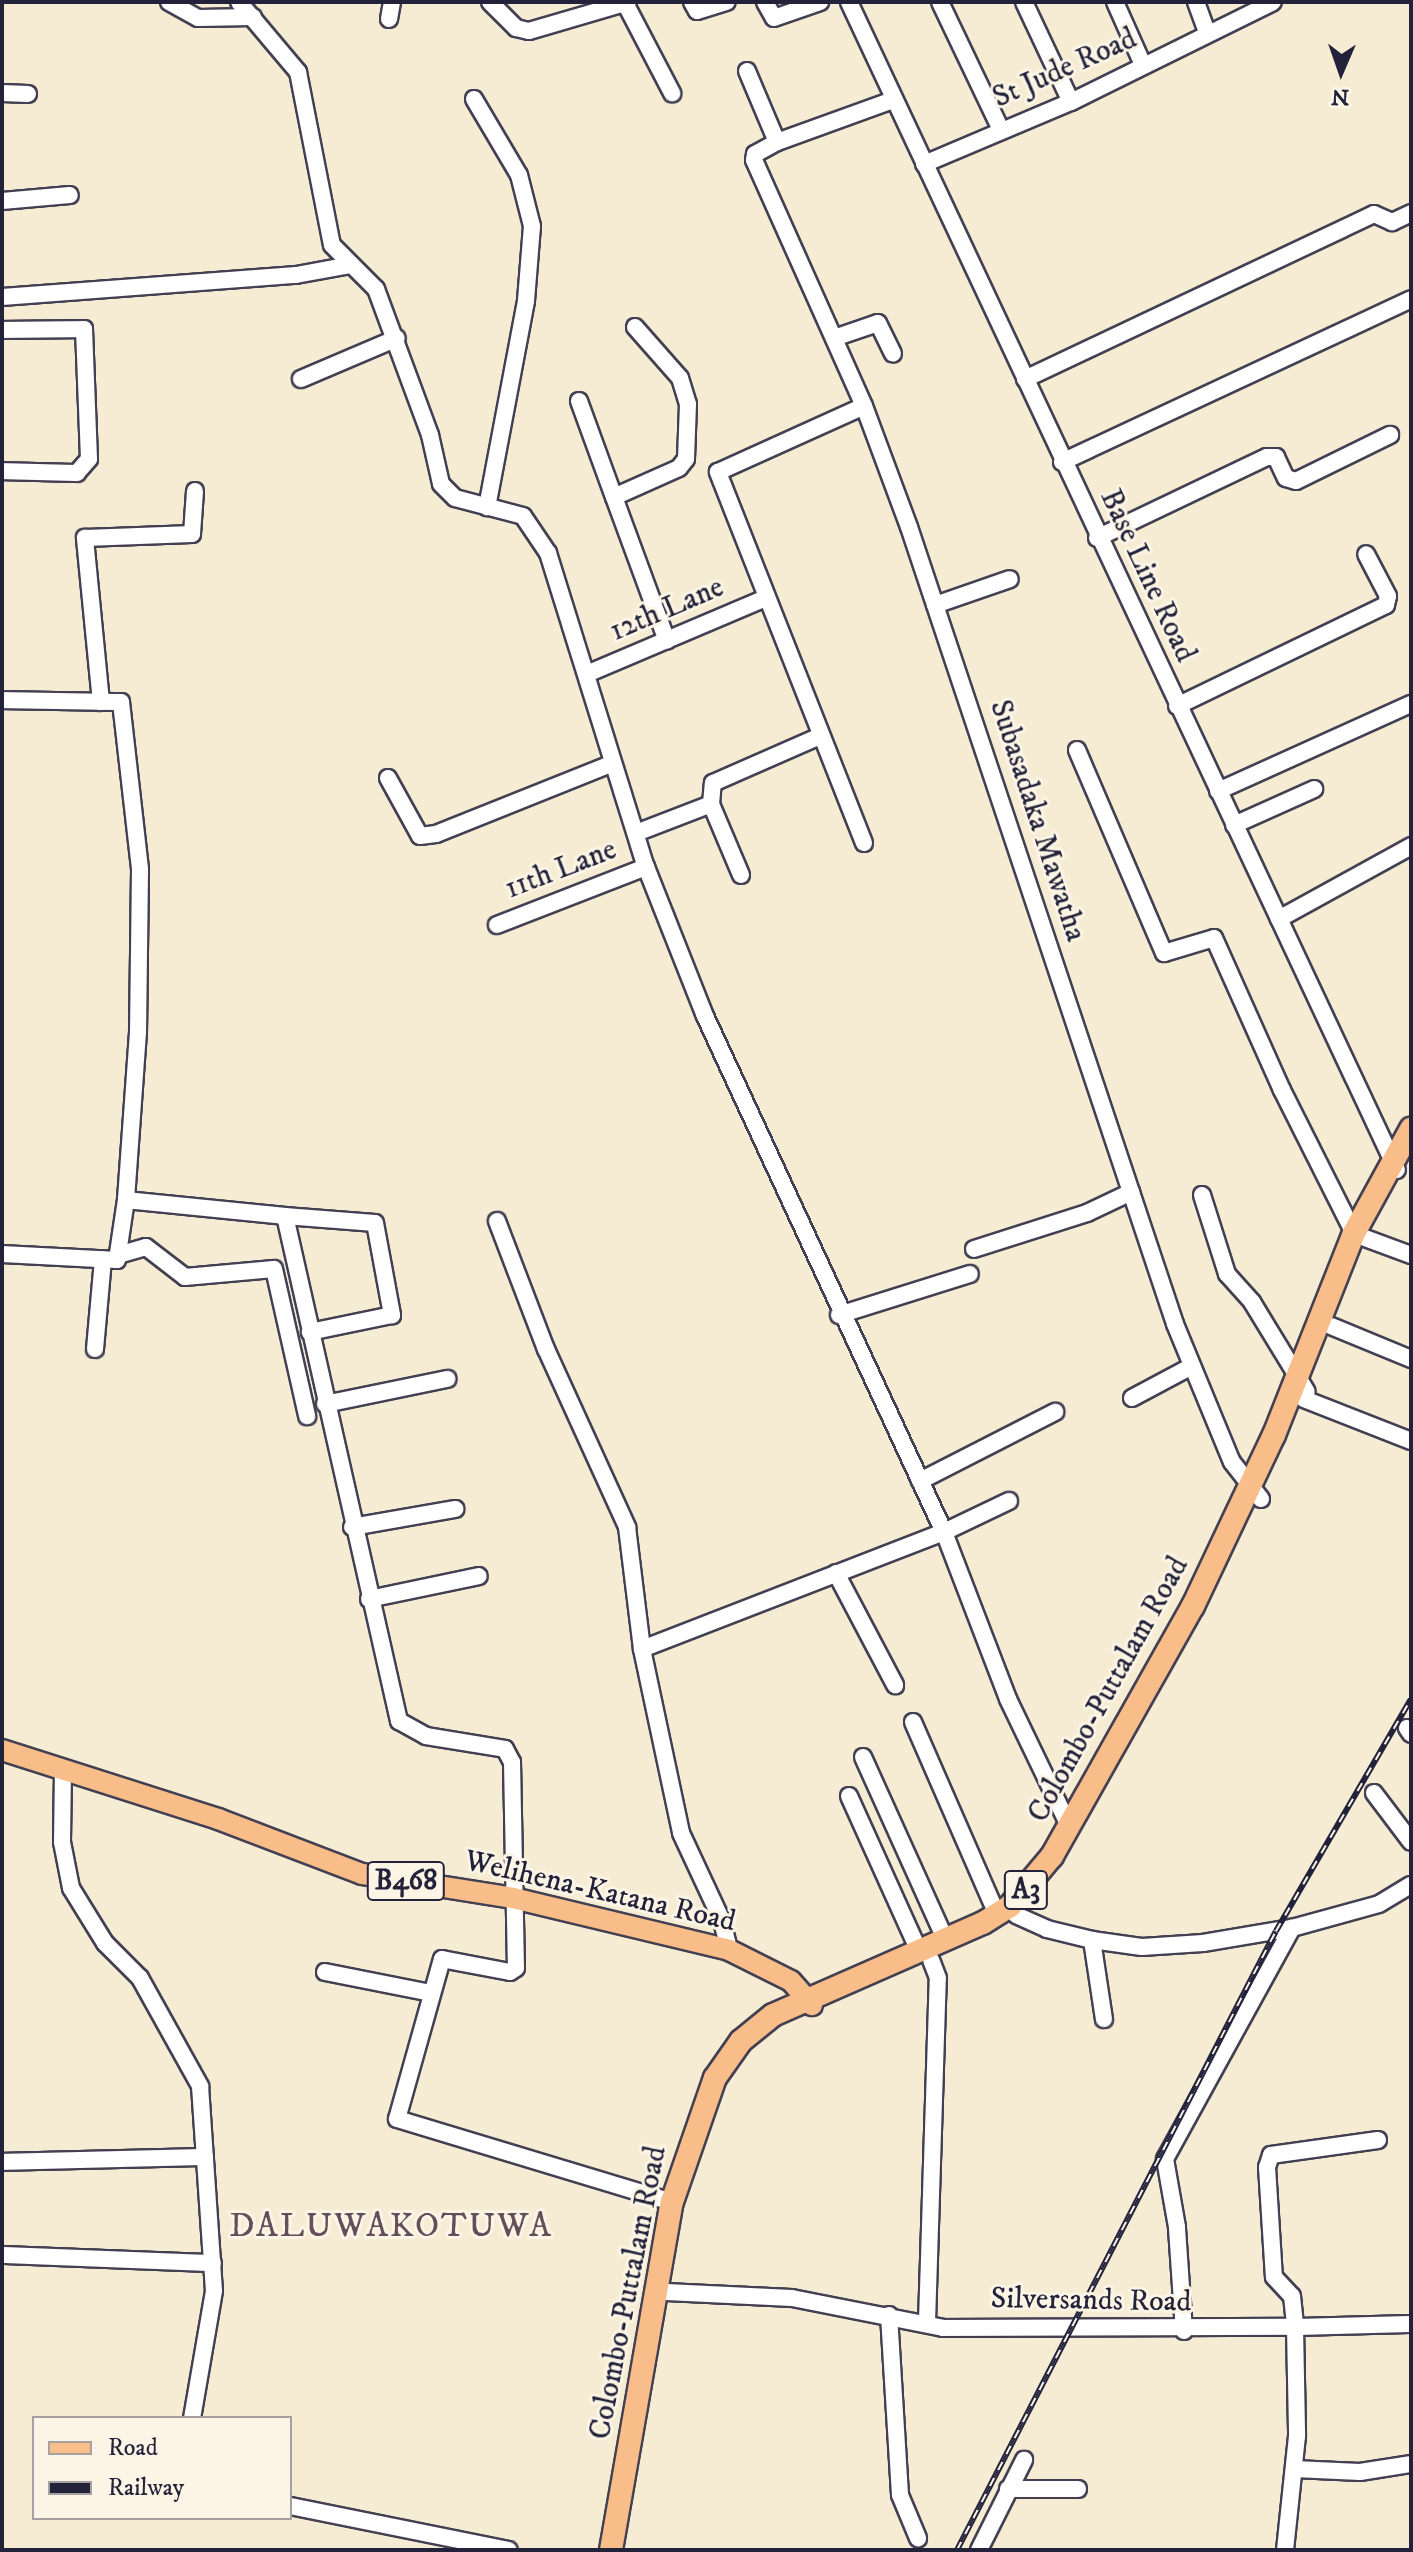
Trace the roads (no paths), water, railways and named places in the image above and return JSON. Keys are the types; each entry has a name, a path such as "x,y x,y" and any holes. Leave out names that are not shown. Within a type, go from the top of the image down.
{"highway":[{"name":"Colombo-Puttalam Road","path":"1302,1390 1359,1236 1400,1162 1411,1129"},
{"name":"Colombo-Puttalam Road","path":"611,2550 672,2202 702,2106 729,2055 749,2032 810,2003 925,1957 1006,1912 1057,1870 1175,1668 1331,1326 1359,1236"},
{"name":"Colombo-Puttalam Road","path":"925,1957 946,1941 1006,1912 1052,1856 1158,1673 1254,1494"},
{"name":"Colombo-Puttalam Road","path":"624,2550 680,2213 706,2122 759,2034 810,2003"}],"main road":[{"name":"Welihena-Katana Road","path":"2,1750 218,1819 362,1874 513,1898 729,1950 776,1971 810,2003"}],"street":[{"path":"169,2 198,18 253,17"},
{"path":"239,2 298,72 332,245 376,289 397,338 441,484 455,498 523,516 536,528 589,673 611,764 646,867 705,1016 839,1315 944,1532 1008,1699 1069,1826"},
{"path":"490,2 491,8 516,28 529,31 626,2 672,93"},
{"path":"692,2 697,11 727,2"},
{"path":"765,2 774,18 820,2"},
{"name":"Base Line Road","path":"849,2 1097,538 1279,919 1400,1162"},
{"path":"940,2 1001,130"},
{"path":"1024,2 1071,102"},
{"path":"1115,2 1143,65"},
{"path":"1196,2 1207,33"},
{"name":"St Jude Road","path":"924,164 1071,102 1273,2"},
{"path":"747,71 777,142 893,100"},
{"path":"2,93 28,94"},
{"path":"474,99 519,175 532,226 526,301 487,507"},
{"name":"Subasadaka Mawatha","path":"777,142 762,148 754,160 864,406 935,605 1192,1366 1254,1494"},
{"path":"2,201 70,195"},
{"path":"1025,379 1374,214 1392,222 1411,213"},
{"path":"2,297 296,275 351,265"},
{"path":"1062,462 1411,299"},
{"path":"834,338 878,323 893,354"},
{"path":"614,497 671,475 686,459 686,389 635,327"},
{"path":"2,330 84,329 89,459 77,473 2,471"},
{"path":"301,379 397,338"},
{"path":"579,401 667,641"},
{"path":"864,406 718,472 864,843"},
{"path":"1097,538 1267,457 1276,457 1286,478 1296,481 1390,435"},
{"path":"101,702 85,538 192,534 195,491"},
{"path":"1177,706 1386,605 1388,596 1366,554"},
{"path":"935,605 1010,579"},
{"name":"12th Lane","path":"589,673 766,598"},
{"path":"2,700 121,702 140,870 138,1032 126,1200 110,1257 95,1349"},
{"path":"1218,791 1411,704"},
{"path":"741,875 711,804 713,783 820,736"},
{"path":"1077,750 1164,953 1214,938 1282,1090 1359,1236 1411,1255"},
{"path":"388,778 420,836 436,834 611,764"},
{"path":"1234,825 1314,789"},
{"path":"636,833 711,804"},
{"path":"1279,919 1411,846"},
{"name":"11th Lane","path":"497,925 646,867"},
{"path":"974,1249 1087,1213 1131,1192"},
{"path":"1202,1195 1227,1274 1252,1302 1302,1390 1411,1441"},
{"path":"126,1200 375,1223 392,1315 310,1332"},
{"path":"285,1216 352,1527 399,1721 426,1736 505,1749 512,1762 516,1968 510,1972 442,1959 397,2119 672,2202"},
{"path":"497,1221 546,1349 627,1527 642,1649 681,1833 722,1921 729,1950"},
{"path":"2,1254 110,1257 146,1247 185,1277 274,1269 307,1416"},
{"path":"839,1315 970,1274"},
{"path":"1331,1326 1411,1359"},
{"path":"1132,1398 1192,1366"},
{"path":"325,1404 447,1379"},
{"path":"920,1481 1055,1412"},
{"path":"642,1649 944,1532 1009,1501"},
{"path":"352,1527 455,1509"},
{"path":"836,1573 895,1685"},
{"path":"369,1599 479,1576"},
{"path":"913,1722 1006,1912 1047,1929 1092,1940 1142,1947 1203,1943 1292,1928 1379,1904 1411,1885"},
{"path":"863,1757 946,1941"},
{"path":"63,1770 62,1842 71,1888 105,1943 140,1978 200,2086 214,2291 192,2416"},
{"path":"1374,1793 1411,1842"},
{"path":"849,1796 925,1957 938,1978 927,2322"},
{"path":"1184,2331 1177,2227 1165,2159 1292,1928"},
{"path":"1092,1940 1104,2019"},
{"path":"325,1972 431,1993"},
{"path":"1285,2550 1294,2469 1295,2327 1292,2296 1274,2277 1267,2167 1271,2155 1378,2140"},
{"path":"2,2162 205,2157"},
{"path":"2,2255 213,2263"},
{"name":"Silversands Road","path":"666,2292 792,2298 927,2322 943,2328 1184,2331 1411,2324"},
{"path":"889,2315 900,2495 918,2538"},
{"path":"979,2550 1024,2460"},
{"path":"1294,2469 1360,2472 1411,2464"},
{"path":"1008,2489 1078,2489"},
{"path":"292,2506 509,2550"}],"railway":[{"path":"957,2550 1276,1931 1411,1699"}],"district":[{"name":"DALUWAKOTUWA","path":"391,2227"}]}
